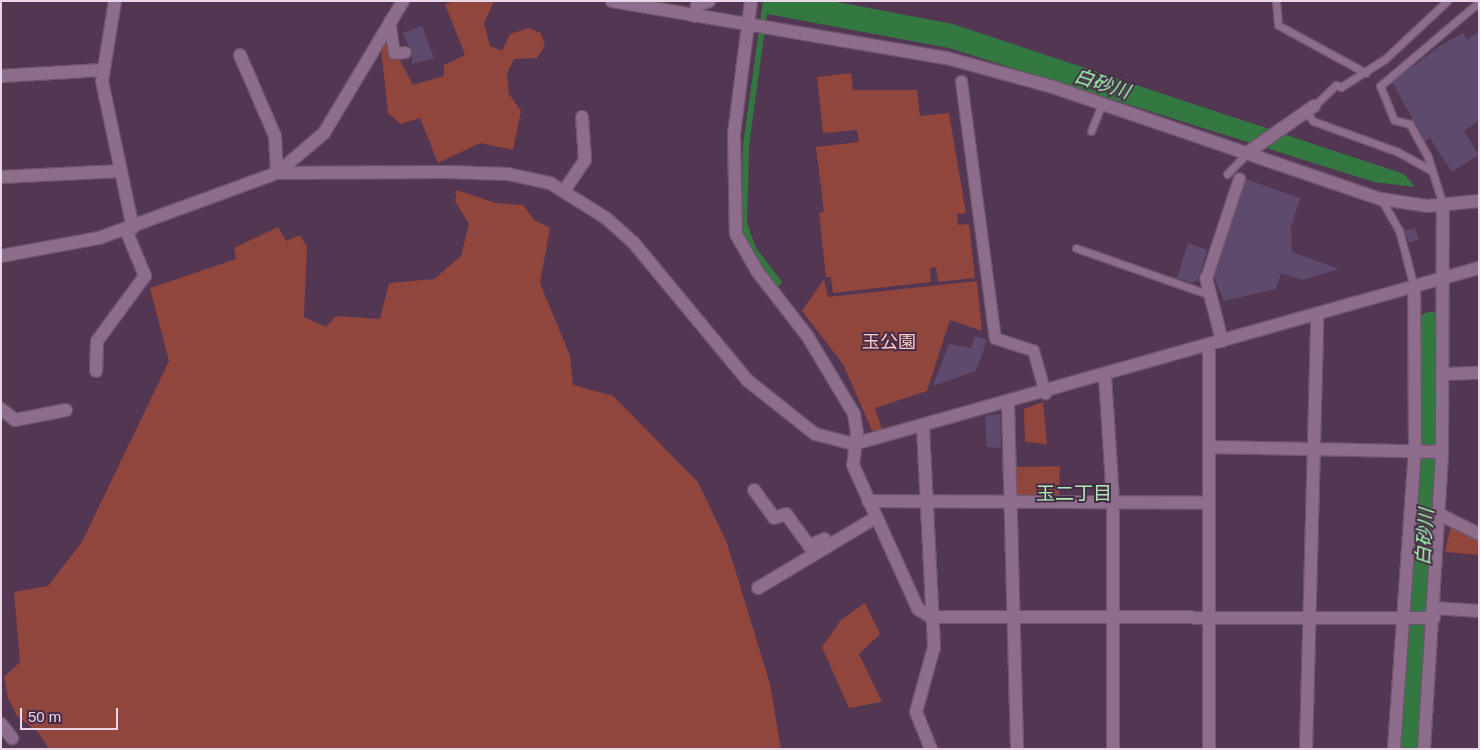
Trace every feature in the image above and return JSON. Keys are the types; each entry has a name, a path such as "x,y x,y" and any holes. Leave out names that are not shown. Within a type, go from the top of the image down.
{"street":[{"path":"96,371 97,341 145,276 130,229 121,171 101,70 115,1"},
{"path":"1,256 130,229 277,173 324,133 368,64 389,21 403,1"},
{"path":"612,1 947,58 1251,150 1381,199 1443,206 1479,201"},
{"path":"695,16 697,4 709,1"},
{"path":"751,1 758,26 734,134 736,234 757,272 808,337 854,414 853,465 875,518 918,609 931,617 1309,619 1407,617 1479,611"},
{"path":"389,21 394,53 405,52"},
{"path":"240,55 275,136 277,173"},
{"path":"1,76 101,70"},
{"path":"961,81 995,338 1033,350 1045,393"},
{"path":"1251,150 1272,131 1309,108"},
{"path":"564,191 585,160 582,117"},
{"path":"1,177 121,171"},
{"path":"277,173 446,172 508,174 564,191 606,218 633,242 747,380 815,434 854,444 923,428 1479,268"},
{"path":"1222,341 1206,278 1238,178"},
{"path":"1424,749 1431,614 1439,514 1438,452 1444,374 1443,206"},
{"path":"1394,749 1407,617 1418,452 1414,287"},
{"path":"1306,749 1312,448 1317,316"},
{"path":"1209,345 1209,749"},
{"path":"1444,374 1479,373"},
{"path":"1105,376 1113,501 1115,618 1113,749"},
{"path":"1008,404 1016,617 1017,749"},
{"path":"1,409 15,420 66,410"},
{"path":"923,428 934,648 916,712 931,749"},
{"path":"1209,448 1312,448 1438,452"},
{"path":"754,490 774,518 786,514 809,546 827,538 830,543"},
{"path":"868,502 1113,501 1208,503"},
{"path":"1439,514 1479,534"},
{"path":"758,588 830,543 875,518"},
{"path":"1,724 12,738"}],"lane":[{"path":"1276,1 1278,25 1366,73"},
{"path":"1431,170 1398,152 1313,120 1309,108 1336,85 1341,87 1366,73 1447,1"},
{"path":"1443,206 1431,170 1410,124 1394,120 1380,86 1479,2"},
{"path":"1091,131 1102,104"},
{"path":"1227,174 1251,150"},
{"path":"1381,199 1399,230 1414,287"},
{"path":"1076,248 1210,295"}],"green space":[{"path":"456,1 494,1 484,23 490,46 502,51 510,34 529,28 541,33 545,46 537,58 514,59 507,74 509,94 521,111 513,150 480,143 438,163 420,118 401,124 388,113 381,48 387,36 413,85 444,76 444,65 465,55 445,4"},
{"path":"851,73 853,90 917,90 920,116 949,113 966,213 957,214 958,225 969,224 975,278 938,282 936,267 930,268 931,282 833,293 831,277 826,277 819,213 824,212 816,147 859,142 857,130 823,133 817,77"},
{"path":"457,190 495,203 523,205 534,220 550,228 540,283 570,356 573,385 613,396 698,482 727,543 770,684 781,749 49,749 39,733 17,716 8,698 4,677 20,662 14,592 48,586 82,542 169,361 150,288 236,259 234,248 278,227 286,241 300,235 307,247 304,317 326,327 336,316 380,319 389,283 434,279 461,256 469,224 455,201"},
{"name":"玉公園","path":"824,279 828,297 977,281 982,331 950,320 927,391 875,408 883,433 874,435 843,364 802,311"},
{"path":"1043,402 1047,444 1025,442 1024,409"},
{"path":"1060,466 1059,496 1015,496 1015,467"},
{"path":"1451,526 1479,541 1479,555 1445,552"},
{"path":"865,603 880,634 859,654 882,702 849,708 822,647 841,620"}],"water":[{"path":"763,1 832,1 953,24 1404,174 1415,187 1374,182 949,48 767,14 749,146 747,223 756,248 782,282 778,287 751,251 741,224 743,145"}],"building":[{"path":"422,26 434,58 412,64 412,51 402,33"},
{"path":"1479,32 1479,121 1464,131 1479,155 1452,172 1430,138 1425,141 1392,82 1440,46 1463,33 1467,39"},
{"path":"1246,179 1300,198 1291,227 1292,252 1339,269 1302,280 1281,273 1276,289 1224,301 1214,277"},
{"path":"1415,228 1419,239 1409,243 1405,231"},
{"path":"1188,243 1207,250 1198,280 1192,283 1177,278"},
{"path":"975,336 987,340 976,371 933,386 949,344 971,348"},
{"path":"1000,414 1001,448 987,447 985,416"}],"waterway":[{"name":"白砂川","path":"1411,749 1431,457 1430,324"}],"district":[{"name":"玉二丁目","path":"1074,494"}]}
